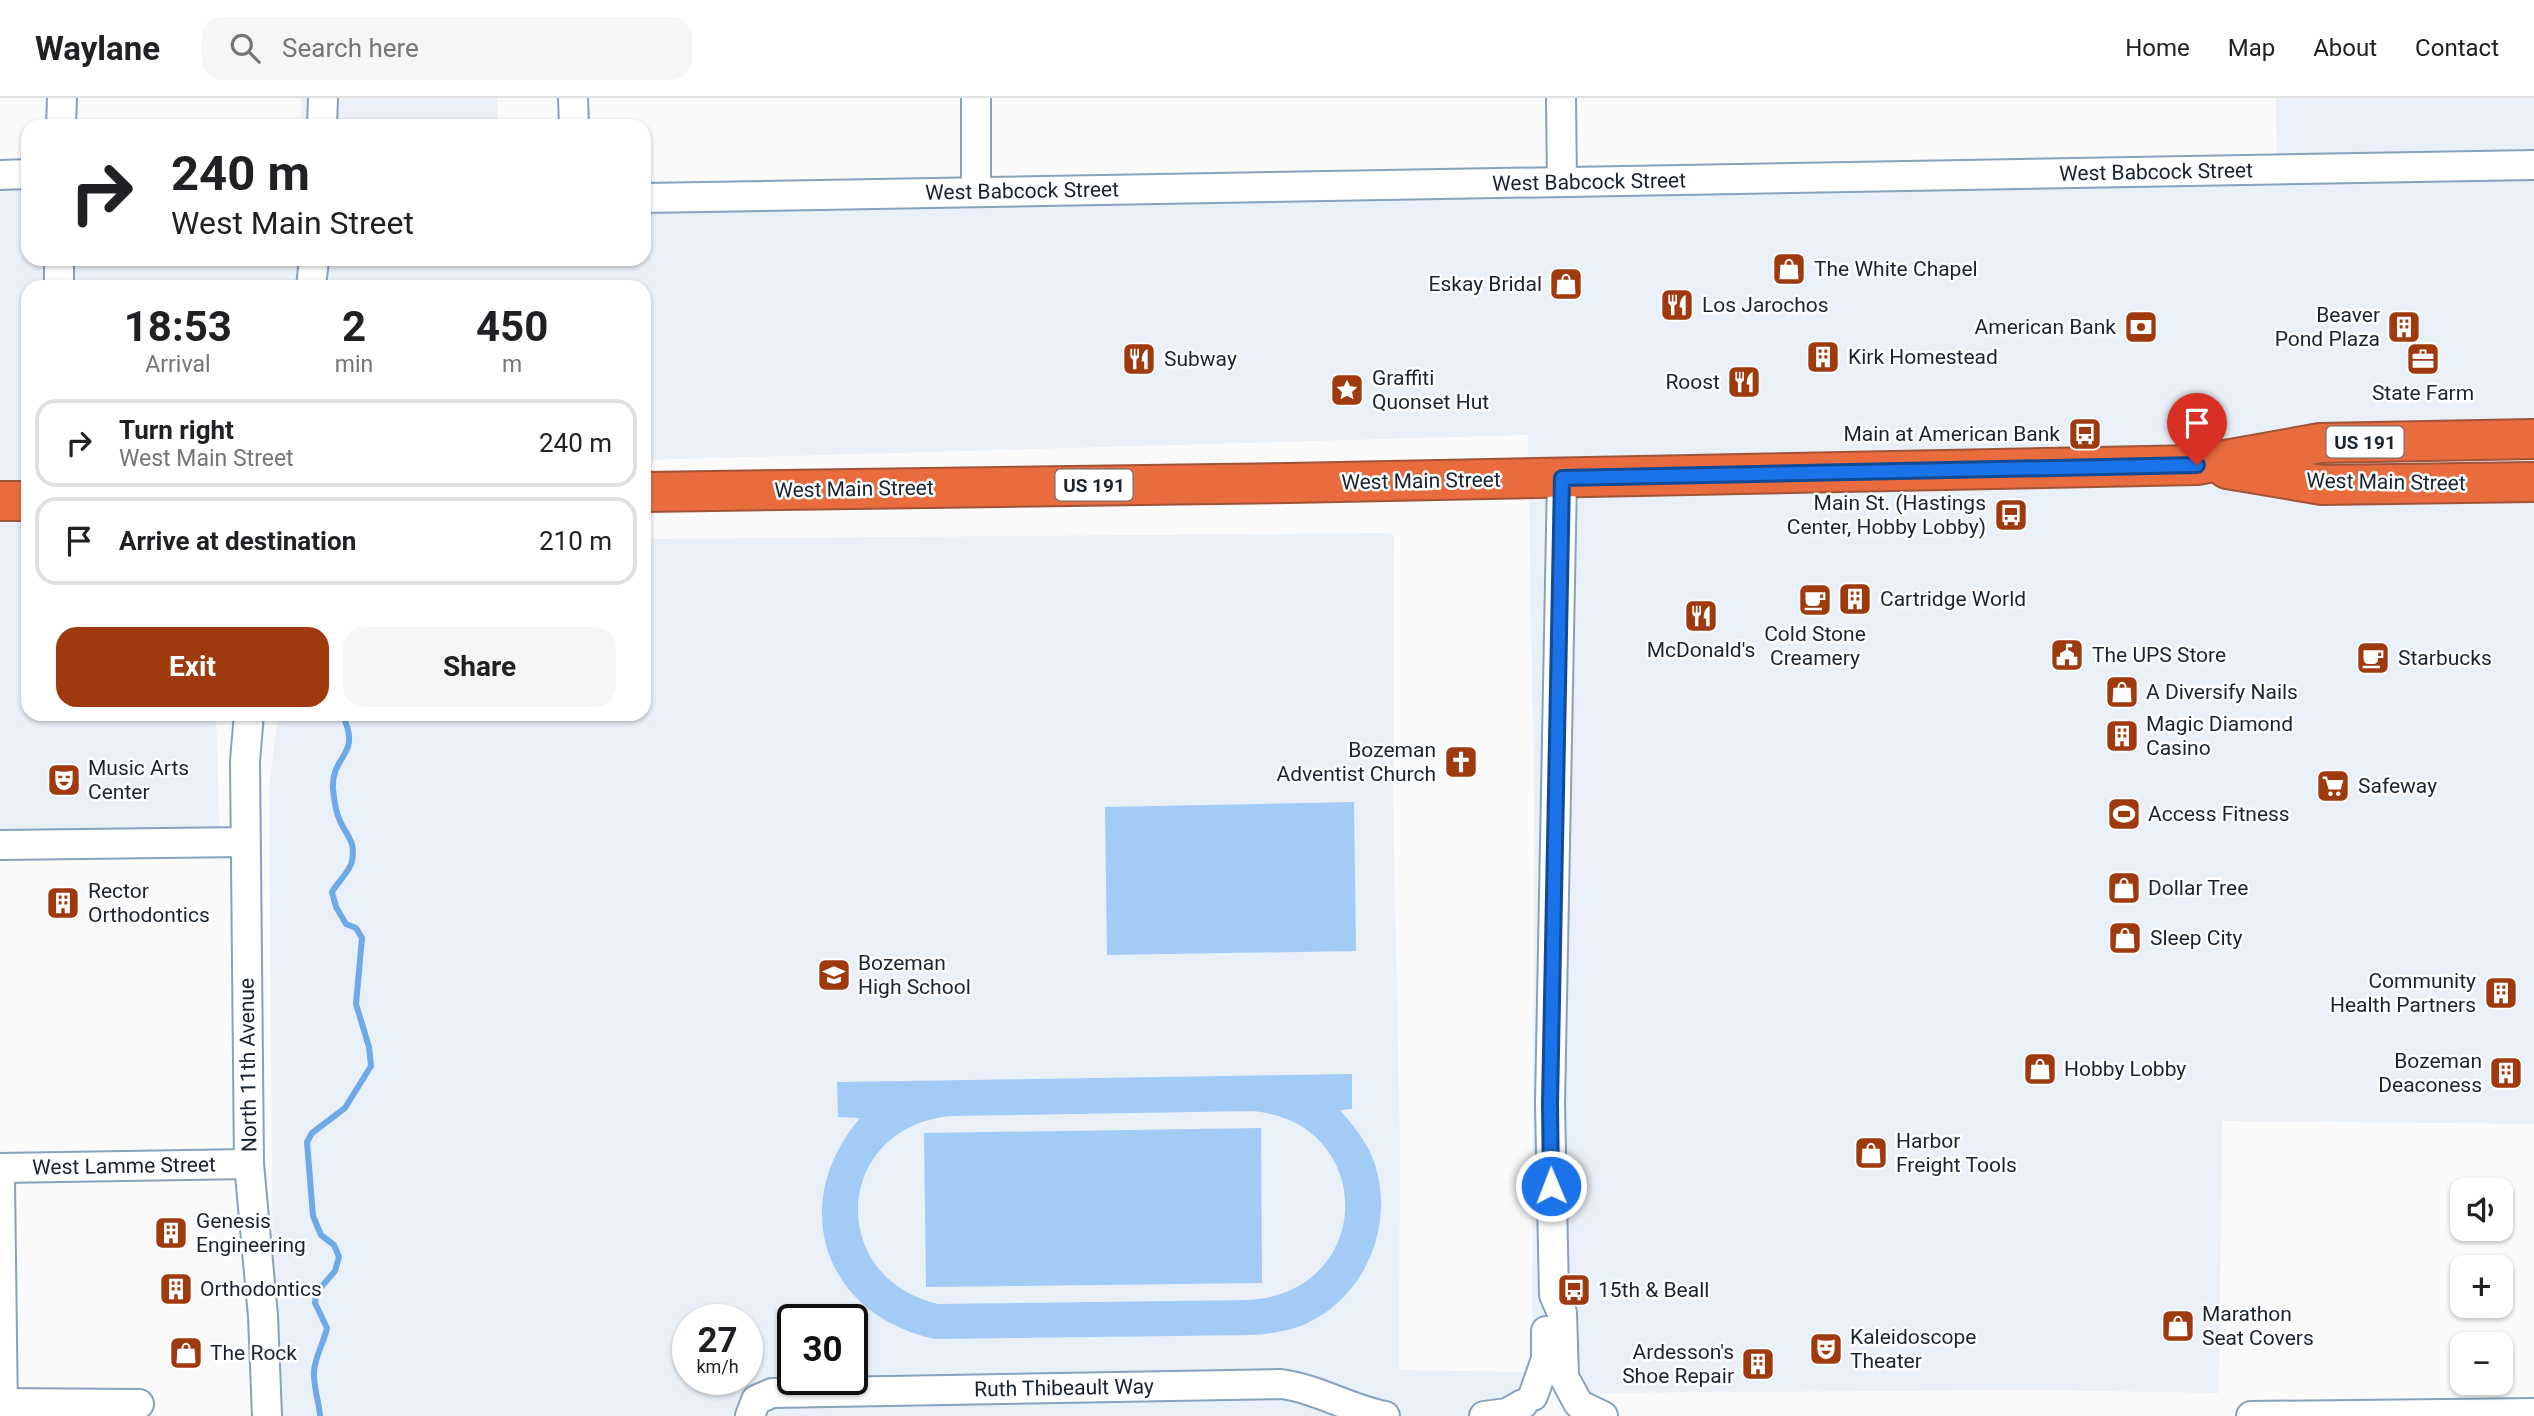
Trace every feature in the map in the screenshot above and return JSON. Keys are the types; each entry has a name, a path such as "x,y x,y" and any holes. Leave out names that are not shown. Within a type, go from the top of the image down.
{"highway":[{"name":"West Main Street","path":"651,492 2197,465 2320,443 2534,439"},
{"name":"West Main Street","path":"2197,465 2322,485 2534,482"},
{"path":"0,501 21,501"}],"street":[{"path":"61,119 62,98"},
{"path":"322,119 323,98"},
{"path":"573,98 573,119"},
{"path":"976,98 976,192"},
{"path":"1561,98 1562,182"},
{"name":"West Babcock Street","path":"651,198 2534,165"},
{"path":"0,175 21,174"},
{"path":"1562,478 1550,1104 1554,1295 1562,1313 1564,1377 1586,1410"},
{"name":"North 11th Avenue","path":"248,721 245,761 245,842 249,1164 263,1316 267,1416"},
{"path":"0,845 245,842"},
{"name":"West Lamme Street","path":"0,1168 249,1164"},
{"path":"0,1181 2,1408 139,1404"},
{"path":"1524,1405 1546,1359 1546,1311 1554,1295"},
{"name":"Ruth Thibeault Way","path":"750,1416 757,1399 772,1393 1281,1384 1310,1390 1360,1410 1385,1416"},
{"path":"1485,1416 1507,1412 1524,1405 1544,1391 1568,1395 1586,1410"},
{"path":"2251,1416 2534,1413"}],"shaded area":[{"path":"301,98 497,98 498,119 301,119"},
{"path":"2276,98 2534,98 2534,1124 2222,1121 2219,1393 2034,1390 1573,1393 1532,1372 1534,801 1528,435 651,460 651,280 21,280 21,721 216,721 220,842 0,845 0,188 21,188 21,266 651,266 651,211 2277,181"},
{"name":"Bozeman High School","path":"1390,533 1394,536 1393,799 1400,1141 1399,1370 1532,1372 1532,1416 274,1416 269,788 277,721 651,721 651,539"},
{"path":"1354,802 1356,951 1107,955 1105,807"},
{"path":"1352,1074 1352,1109 1340,1110 1363,1140 1373,1159 1380,1184 1381,1210 1377,1235 1369,1260 1356,1282 1339,1301 1319,1317 1284,1331 1253,1335 935,1339 897,1326 868,1307 868,1304 864,1304 843,1281 828,1252 822,1219 825,1185 838,1151 860,1118 838,1117 837,1082","holes":["1252,1111 1293,1122 1322,1144 1340,1173 1345,1206 1339,1239 1321,1268 1292,1289 1251,1300 938,1304 901,1289 876,1265 861,1235 858,1204 866,1173 884,1146 912,1126 951,1116"]},
{"path":"1261,1128 1262,1283 926,1287 924,1133"}],"waterway":[{"path":"320,1416 314,1371 327,1328 315,1303 316,1293 335,1271 339,1257 334,1245 321,1235 313,1216 307,1142 312,1133 345,1108 371,1066 369,1047 356,1004 362,938 356,928 346,924 336,907 332,892 351,865 353,854 352,844 337,814 333,789 337,768 348,747 348,728 345,721"}],"place":[{"name":"The White Chapel","path":"1789,269"},
{"name":"Eskay Bridal","path":"1566,284"},
{"name":"Los Jarochos","path":"1677,305"},
{"name":"American Bank","path":"2141,327"},
{"name":"Beaver Pond Plaza","path":"2404,327"},
{"name":"Kirk Homestead","path":"1823,357"},
{"name":"Subway","path":"1139,359"},
{"name":"State Farm","path":"2423,359"},
{"name":"Roost","path":"1744,382"},
{"name":"Graffiti Quonset Hut","path":"1347,390"},
{"name":"Main at American Bank","path":"2085,434"},
{"name":"Main St. (Hastings Center, Hobby Lobby)","path":"2011,515"},
{"name":"Cartridge World","path":"1855,599"},
{"name":"Cold Stone Creamery","path":"1815,600"},
{"name":"McDonald's","path":"1701,616"},
{"name":"The UPS Store","path":"2067,655"},
{"name":"Starbucks","path":"2373,658"},
{"name":"A Diversify Nails","path":"2122,692"},
{"name":"Magic Diamond Casino","path":"2122,736"},
{"name":"Bozeman Adventist Church","path":"1461,762"},
{"name":"Music Arts Center","path":"64,780"},
{"name":"Safeway","path":"2333,786"},
{"name":"Access Fitness","path":"2124,814"},
{"name":"Dollar Tree","path":"2124,888"},
{"name":"Rector Orthodontics","path":"63,903"},
{"name":"Sleep City","path":"2125,938"},
{"name":"Bozeman High School","path":"834,975"},
{"name":"Community Health Partners","path":"2501,993"},
{"name":"Hobby Lobby","path":"2040,1069"},
{"name":"Bozeman Deaconess","path":"2506,1073"},
{"name":"Harbor Freight Tools","path":"1871,1153"},
{"name":"Genesis Engineering","path":"171,1233"},
{"name":"Orthodontics","path":"176,1289"},
{"name":"15th & Beall","path":"1574,1290"},
{"name":"Marathon Seat Covers","path":"2178,1326"},
{"name":"Kaleidoscope Theater","path":"1826,1349"},
{"name":"The Rock","path":"186,1353"},
{"name":"Ardesson's Shoe Repair","path":"1758,1364"}],"route":[{"path":"1551,1186 1550,1104 1562,478 2197,465"}]}
